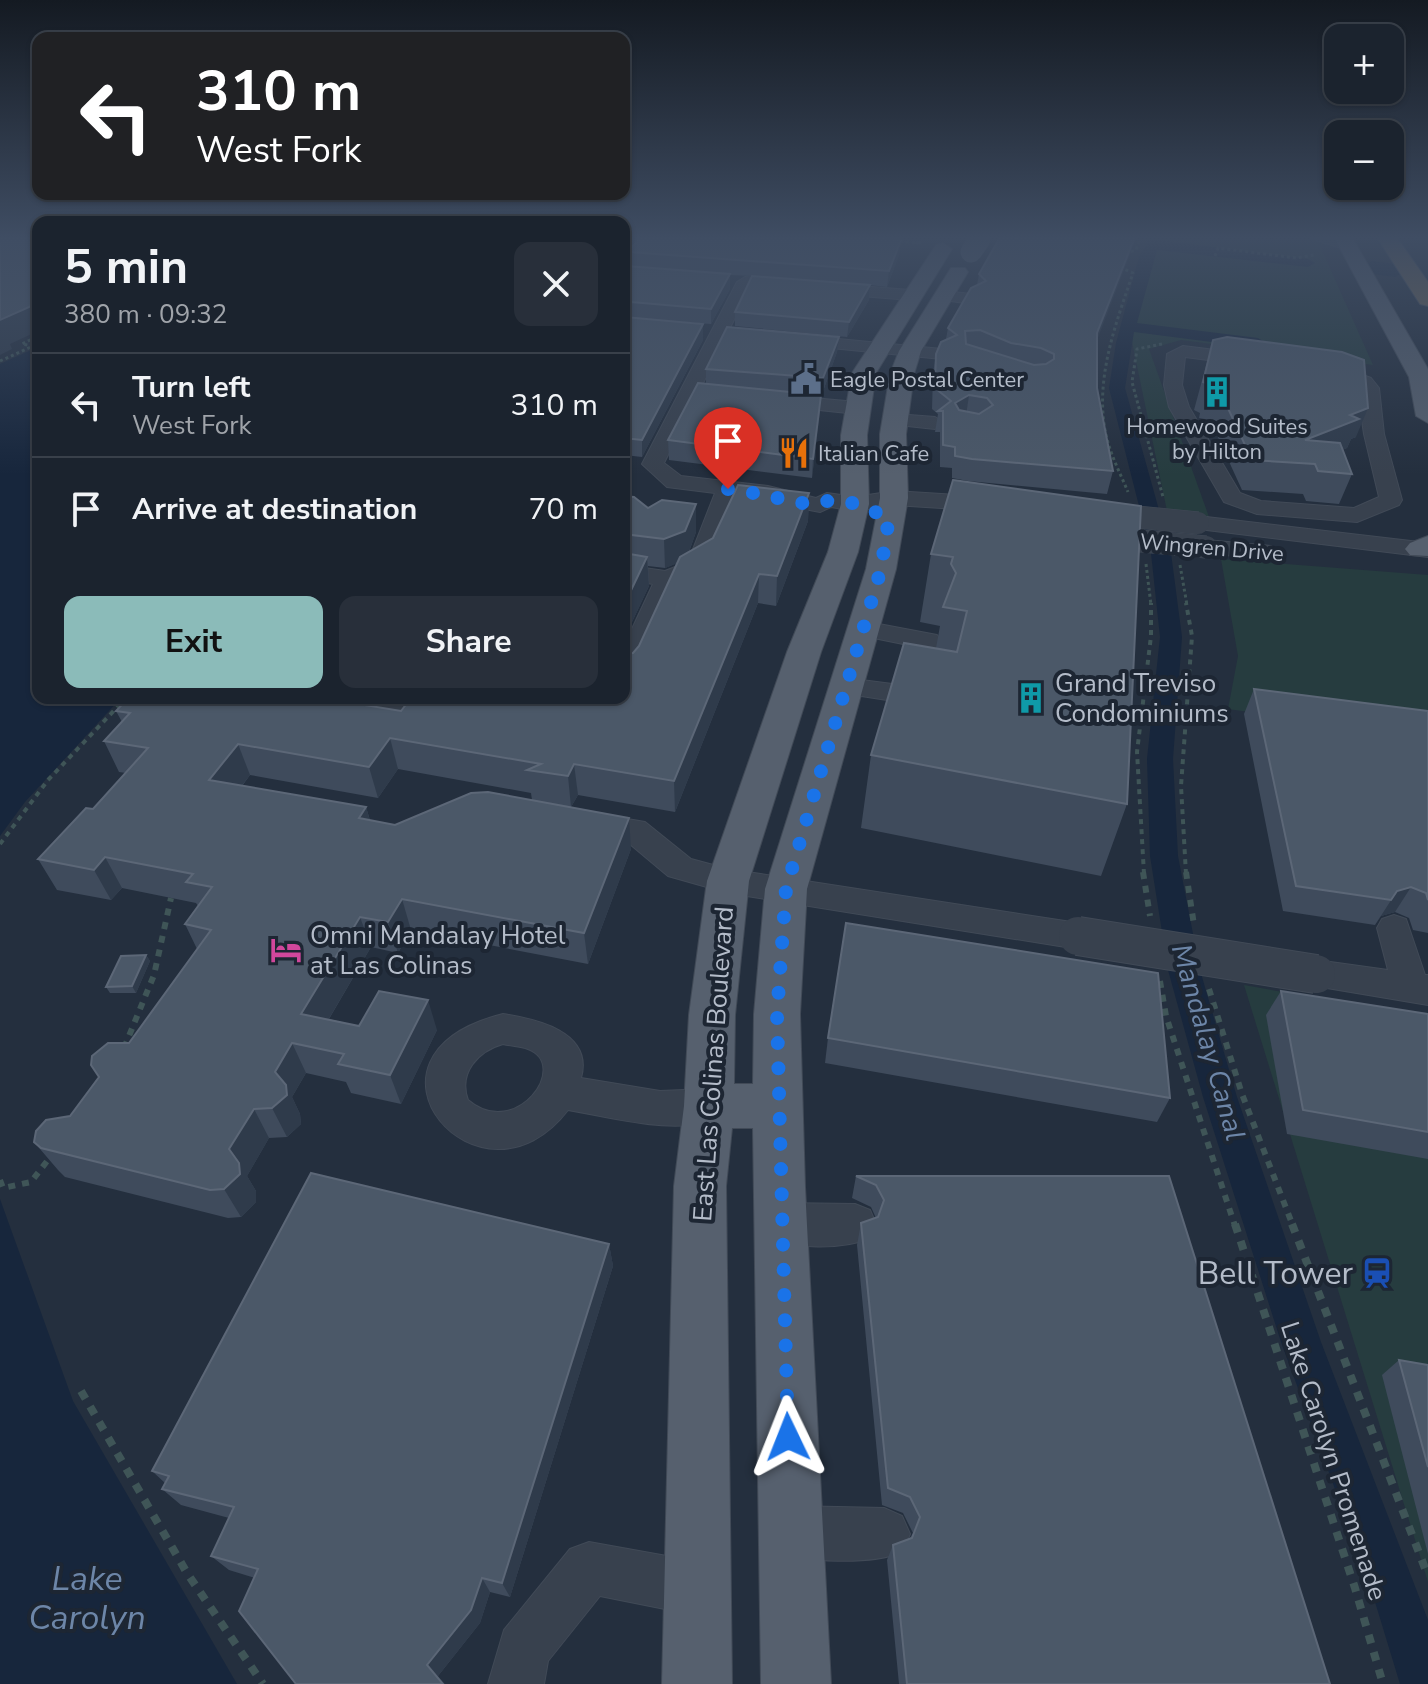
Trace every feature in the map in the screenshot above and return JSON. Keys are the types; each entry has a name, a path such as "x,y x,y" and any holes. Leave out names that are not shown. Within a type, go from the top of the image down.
{"main road":[{"name":"East Las Colinas Boulevard","path":"796,1684 780,1223 778,992 786,889 881,569 866,505 857,408 864,373 896,318"},
{"name":"East Las Colinas Boulevard","path":"697,1684 700,1589 700,1186 709,1106 712,1015 728,881 804,652 843,552 866,505 896,420 895,402 910,351 929,318"},
{"path":"1388,318 1421,377 1428,416"},
{"path":"709,1106 778,1106"}],"street":[{"path":"729,318 726,332 688,392 653,464 675,482 768,493 779,499 820,505 866,505 1001,516"},
{"path":"693,330 726,332"},
{"path":"781,338 942,354"},
{"path":"1193,351 1261,359 1336,371 1364,382 1369,388 1374,434 1391,500 1357,515 1325,513 1257,507 1226,493 1216,466 1179,407 1173,385 1176,354 1193,351"},
{"path":"688,392 717,395"},
{"path":"762,399 790,407 857,408"},
{"path":"896,420 935,423"},
{"path":"662,504 675,482"},
{"path":"630,573 668,579 698,566 728,489"},
{"name":"Wingren Drive","path":"1097,513 1134,530 1206,547 1426,553"},
{"path":"1325,513 1329,538"},
{"name":"Wingren Drive","path":"1102,537 1198,523 1426,553"},
{"path":"630,661 668,579"},
{"path":"846,686 906,694 911,692 928,641 863,629"},
{"path":"367,704 374,707 412,704"},
{"path":"462,704 474,705"},
{"path":"556,818 634,830 680,868 728,881 1316,974 1422,981 1405,929"},
{"path":"561,1092 660,1108 709,1106"},
{"path":"780,1223 855,1224"},
{"path":"791,1532 884,1534"},
{"path":"516,1684 523,1649 589,1568 700,1589"}],"path":[{"path":"1118,318 1104,360 1101,392 1107,437 1134,530 1152,652 1137,750 1141,862 1151,923"},
{"path":"32,339 22,344 32,346"},
{"path":"1166,343 1137,349 1132,382 1167,511"},
{"path":"0,361 32,346"},
{"path":"1179,555 1192,636 1181,786 1186,878 1197,938"},
{"path":"0,844 48,780 120,704"},
{"path":"118,1060 140,1017 162,954 171,898"},
{"name":"Lake Carolyn Promenade","path":"1158,970 1166,1016 1355,1588 1383,1684"},
{"name":"Lake Carolyn Promenade","path":"1206,982 1242,1094 1428,1576"},
{"path":"1,1184 31,1182 59,1145"},
{"path":"81,1391 187,1573 263,1684"}],"green space":[{"path":"1131,318 1352,318 1373,365 1181,340 1149,349 1209,517 1167,511 1129,327"},
{"path":"1221,559 1428,575 1428,737 1228,709 1238,656"},
{"path":"1244,985 1428,1018 1428,1582"}],"water":[{"path":"32,350 32,704 115,704 25,802 0,836 0,364"},
{"name":"Lake Carolyn","path":"0,1199 73,1401 237,1684 0,1684"}],"building":[{"path":"630,318 703,324 642,440 630,439"},
{"path":"799,318 852,318 849,322"},
{"path":"954,318 1103,318 1097,333 1097,388 1113,471 955,456 955,447 943,445 943,411 938,411 951,401 935,388 936,354 941,342 957,335 948,328","holes":["980,330 1011,343 1041,348 1054,354 1054,359 1046,364 1034,365 966,344 965,331","969,395 987,398 993,405 979,414 959,410 955,403"]},
{"path":"727,327 839,337 823,378 706,369"},
{"path":"1227,337 1342,352 1364,360 1368,408 1350,415 1359,419 1305,440 1340,443 1352,474 1318,471 1315,464 1252,460 1220,391 1208,390 1209,384 1203,382 1213,340"},
{"path":"698,383 821,395 813,459 668,440"},
{"name":"Grand Treviso Condominiums","path":"953,480 1141,506 1127,804 871,755 904,643 957,652 967,611 943,607 956,573 951,564 953,557 931,554"},
{"path":"738,485 809,493 777,576 759,574 674,781 574,764 568,776 527,770 541,764 390,738 369,767 238,744 209,780 366,807 359,818 395,825 471,793 488,792 629,818 584,933 402,899 388,922 360,917 301,1014 359,1026 379,991 428,1000 390,1075 338,1064 344,1054 292,1043 275,1072 286,1085 287,1095 272,1108 254,1109 229,1149 239,1163 240,1174 224,1189 210,1190 41,1148 34,1142 36,1131 46,1120 70,1116 99,1077 91,1065 92,1056 108,1043 129,1043 211,930 185,924 212,887 186,882 193,874 105,857 94,870 38,859 86,808 93,809 148,748 104,741 130,713 116,711 122,704 358,704 401,711 406,704 630,704 630,653 639,646 680,557 713,538"},
{"path":"630,497 648,508 662,500 696,504 685,531 664,539 630,535"},
{"path":"630,554 647,557 630,592"},
{"path":"1254,689 1428,711 1428,900 1426,893 1411,887 1397,891 1391,900 1296,886"},
{"path":"846,923 1158,973 1170,1098 828,1038"},
{"path":"146,955 132,986 106,987 121,956"},
{"path":"1281,991 1428,1014 1428,1132 1303,1110"},
{"path":"311,1173 609,1244 502,1583 482,1578 471,1610 427,1665 443,1684 296,1684 239,1611 258,1569 211,1556 234,1507 162,1489 169,1476 152,1471"},
{"path":"856,1176 1169,1176 1330,1684 907,1684 893,1545 912,1538 920,1517 910,1497 888,1488 861,1223 878,1217 884,1200 876,1185"},
{"path":"1399,1360 1428,1365 1428,1467"}],"waterway":[{"name":"Mandalay Canal","path":"1131,318 1117,388 1161,553 1171,637 1160,759 1164,856 1184,970 1220,1097 1301,1342 1391,1579 1425,1684"},
{"path":"1129,327 1258,343"}],"place":[{"name":"Eagle Postal Center","path":"806,379"},
{"name":"Homewood Suites by Hilton","path":"1217,392"},
{"name":"Italian Cafe","path":"794,453"},
{"name":"Grand Treviso Condominiums","path":"1031,698"},
{"name":"Omni Mandalay Hotel at Las Colinas","path":"286,950"},
{"name":"Bell Tower","path":"1377,1273"}],"route":[{"path":"728,489 768,493 779,499 820,505 827,500 855,504 889,518 881,569 786,889 777,1014 779,1187 788,1437"}]}
